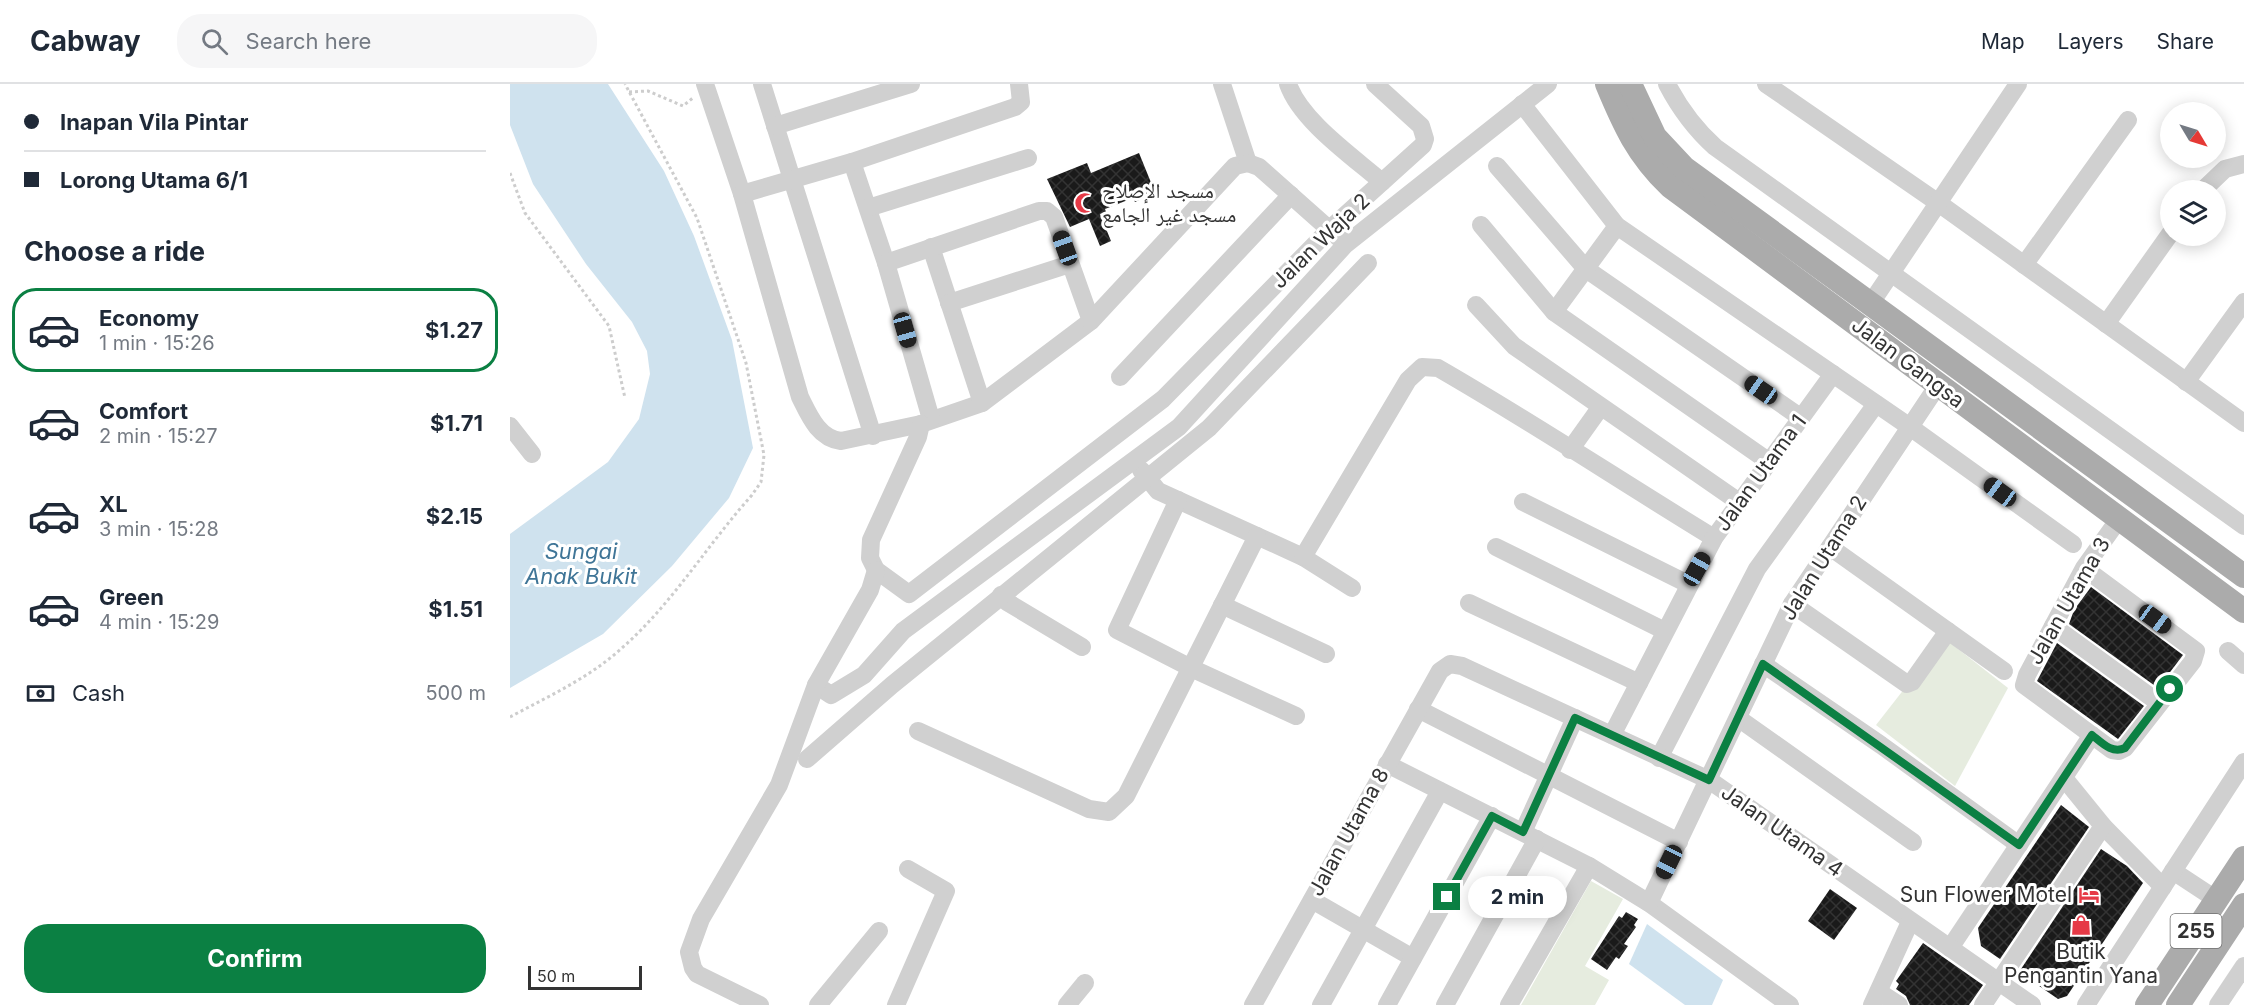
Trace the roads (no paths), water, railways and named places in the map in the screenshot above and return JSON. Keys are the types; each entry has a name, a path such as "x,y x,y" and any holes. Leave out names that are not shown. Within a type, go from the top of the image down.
{"main road":[{"name":"Jalan Gangsa","path":"1607,84 1624,126 1638,150 1670,186 2244,610"},
{"name":"Jalan Gangsa","path":"1630,84 1655,137 1684,168 2244,576"},
{"name":"255","path":"2147,1005 2244,858"},
{"name":"255","path":"2178,1005 2244,905"}],"street":[{"path":"762,84 873,436"},
{"path":"775,126 911,84"},
{"path":"742,194 852,162 1015,107 1021,102 1019,84"},
{"path":"1222,84 1248,163"},
{"path":"1288,84 1294,100 1306,113 1382,182"},
{"name":"Jalan Waja 2","path":"909,594 1163,399 1330,229 1423,145 1425,139 1421,126 1375,84"},
{"path":"824,690 864,675 903,631 1179,428 1345,245 1548,84"},
{"path":"1666,84 1687,119 1715,147 2244,526"},
{"path":"1766,84 1937,202 2244,423"},
{"path":"1871,303 2018,84"},
{"path":"710,85 800,397 815,426 835,441 873,436 982,403 1091,321 1235,166 1248,163 1258,167 1330,229 1345,245"},
{"path":"1522,104 1617,226 1910,427 2073,544"},
{"path":"2024,265 2128,120"},
{"path":"868,208 1028,158"},
{"path":"852,162 886,263 926,421 871,540 870,558 876,570 909,594 903,631"},
{"path":"2213,180 2225,169 2244,164"},
{"path":"1497,166 1586,269 1800,417"},
{"path":"1120,377 1291,195"},
{"path":"886,263 1039,211 1047,211 1054,217 1091,321"},
{"path":"1481,225 1554,312 1768,461"},
{"path":"1554,312 1617,226"},
{"path":"2106,324 2161,246"},
{"path":"931,247 982,403"},
{"path":"807,759 1001,594 1209,428 1368,263"},
{"path":"949,303 1070,264"},
{"path":"2186,382 2244,302"},
{"path":"1476,305 1514,346 1738,502"},
{"path":"1250,350 1268,367"},
{"path":"1303,557 1397,397 1412,376 1422,368 1438,368 1505,407 1570,450 1714,538"},
{"name":"Jalan Utama 1","path":"1612,735 1688,584 1714,538 1833,374"},
{"name":"Jalan Utama 2","path":"1649,903 1792,604 1938,385"},
{"path":"1659,758 1756,569 1876,404"},
{"path":"1570,450 1600,408"},
{"path":"510,426 532,454"},
{"path":"1135,462 1158,491 1303,557 1352,588"},
{"path":"1178,500 1117,630 1191,668 1296,716"},
{"path":"1523,502 1688,584"},
{"name":"Jalan Utama 3","path":"2119,519 2084,568 2024,685 2112,750 2119,751 2125,748 2159,703"},
{"path":"918,731 1089,809 1109,812 1126,796 1257,536"},
{"path":"1496,547 1665,631"},
{"name":"Jalan Utama 3","path":"1830,547 2004,671"},
{"path":"2053,626 2159,703 2193,661 2196,651 2084,568"},
{"path":"760,1005 697,974 689,952 701,919 779,785 870,590 876,570"},
{"path":"1001,594 1007,602 1082,646"},
{"path":"1469,603 1639,682"},
{"path":"1792,604 1907,684 1912,682 1948,631"},
{"path":"1222,605 1326,654"},
{"path":"2228,651 2244,665"},
{"name":"Jalan Utama 4","path":"1450,664 1462,666 1709,780 2032,1005"},
{"name":"Jalan Utama 8","path":"1253,1005 1440,670 1450,664"},
{"path":"1763,664 2019,845"},
{"path":"824,690 855,717"},
{"path":"1418,709 1678,842"},
{"path":"1445,1005 1530,835 1549,775 1575,718"},
{"path":"1738,718 1913,842"},
{"path":"1950,948 2092,735"},
{"path":"2086,1005 2244,762"},
{"path":"1387,764 1530,835 1588,866 1649,903 1778,1002"},
{"path":"2064,777 2103,826 2163,887"},
{"path":"1321,1005 1440,791"},
{"path":"1387,1005 1492,816"},
{"path":"1983,1005 2103,826"},
{"path":"1509,1005 1588,866"},
{"path":"896,1005 946,891 908,869"},
{"path":"2173,871 2217,900"},
{"path":"1312,900 1413,958"},
{"path":"1899,1005 1875,998 1910,922"},
{"path":"818,1005 879,931"},
{"path":"2218,1005 2244,966"},
{"path":"1066,1005 1085,983"}],"water":[{"name":"Sungai Anak Bukit","path":"510,84 608,84 664,171 694,236 732,340 753,448 729,498 672,566 603,634 510,688 510,534 608,462 639,419 650,374 647,351 632,322 586,264 533,184 510,125"},
{"path":"1647,924 1723,980 1712,1005 1685,1005 1629,964"}],"place":[{"name":"مسجد الإصلاح مسجد غير الجامع","path":"1085,203"},
{"name":"Sun Flower Motel","path":"2089,895"},
{"name":"Butik Pengantin Yana","path":"2081,925"}]}
